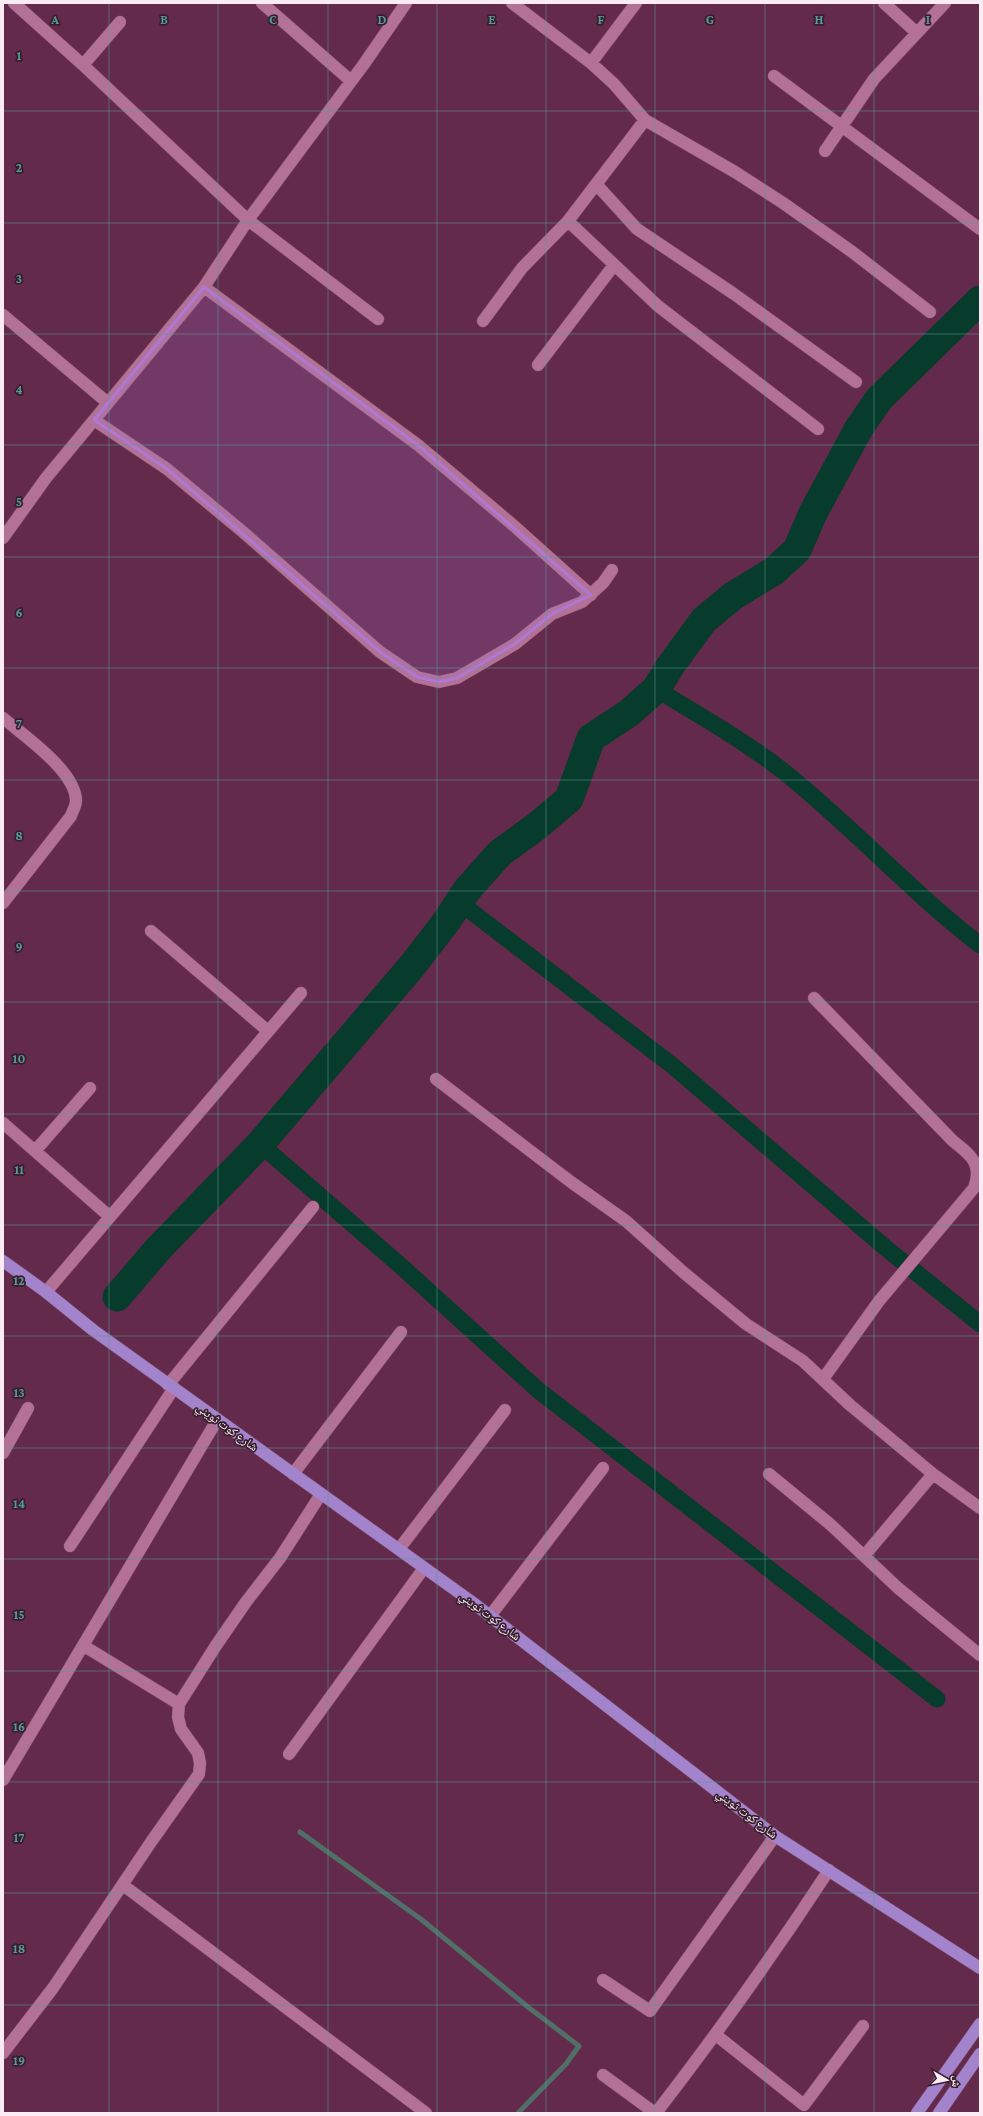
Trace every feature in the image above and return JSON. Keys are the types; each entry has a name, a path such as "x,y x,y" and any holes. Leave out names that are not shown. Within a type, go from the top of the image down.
{"main road":[{"name":"شارع كوت ثويني","path":"3,1261 46,1292 93,1330 490,1616 775,1836 980,1968"},
{"path":"917,2113 980,2024"},
{"path":"938,2113 980,2054"}],"street":[{"path":"14,3 83,65 248,220 378,319"},
{"path":"262,3 351,81"},
{"path":"3,538 46,478 204,287 248,220 351,81 406,3"},
{"path":"512,3 591,63 614,84 645,120 736,172 783,203 851,251 930,312"},
{"path":"591,63 636,3"},
{"path":"884,3 917,33"},
{"path":"825,151 874,79 945,3"},
{"path":"83,65 120,22"},
{"path":"774,76 980,229"},
{"path":"483,321 522,268 568,221 645,120"},
{"path":"596,184 637,229 734,294 856,382"},
{"path":"568,221 658,306 818,429"},
{"path":"538,365 614,265"},
{"path":"204,287 418,445 513,525 591,596"},
{"path":"3,315 108,403"},
{"path":"94,420 167,469 243,532 380,652 417,677 439,682 457,678 515,644 552,614 582,602 591,596 612,570"},
{"path":"3,718 65,774 74,789 76,802 70,816 3,903"},
{"path":"151,931 268,1031"},
{"path":"46,1292 301,993"},
{"path":"814,998 953,1140 971,1155 977,1166 979,1177 974,1188 879,1301 823,1379"},
{"path":"436,1079 571,1182 626,1221 683,1272 746,1324 803,1361 933,1474 980,1508"},
{"path":"35,1151 90,1088"},
{"path":"3,1123 110,1216"},
{"path":"70,1546 171,1386 313,1207"},
{"path":"293,1474 401,1332"},
{"path":"3,1453 28,1408"},
{"path":"398,1549 505,1410"},
{"path":"3,1780 217,1420"},
{"path":"490,1616 603,1468"},
{"path":"769,1474 831,1525 898,1588 980,1655"},
{"path":"864,1556 933,1474"},
{"path":"3,2053 54,1988 122,1885 199,1774 200,1763 198,1753 181,1729 178,1717 179,1704 215,1647 246,1602 280,1558 321,1494"},
{"path":"289,1754 424,1568"},
{"path":"84,1646 179,1704"},
{"path":"603,1980 650,2011 775,1836"},
{"path":"603,2075 656,2113 716,2035 777,1950 829,1870"},
{"path":"122,1885 426,2113"},
{"path":"716,2035 804,2105 863,2026"}],"highlighted area":[{"path":"204,287 418,445 591,595 552,614 515,644 457,678 439,682 417,677 380,652 167,469 94,420"}],"waterway":[{"path":"117,1297 159,1248 260,1144 412,966 446,922 467,890 500,853 537,826 569,799 591,738 629,713 656,689 671,665 704,620 733,596 774,571 797,550 813,513 859,428 879,399 980,300"},
{"path":"656,689 737,738 783,771 833,814 930,903 980,945"},
{"path":"459,902 673,1066 887,1249 980,1324"},
{"path":"260,1144 402,1267 538,1390 937,1699"},
{"path":"300,1832 422,1920 528,2007 579,2046 566,2064 518,2113"}]}
